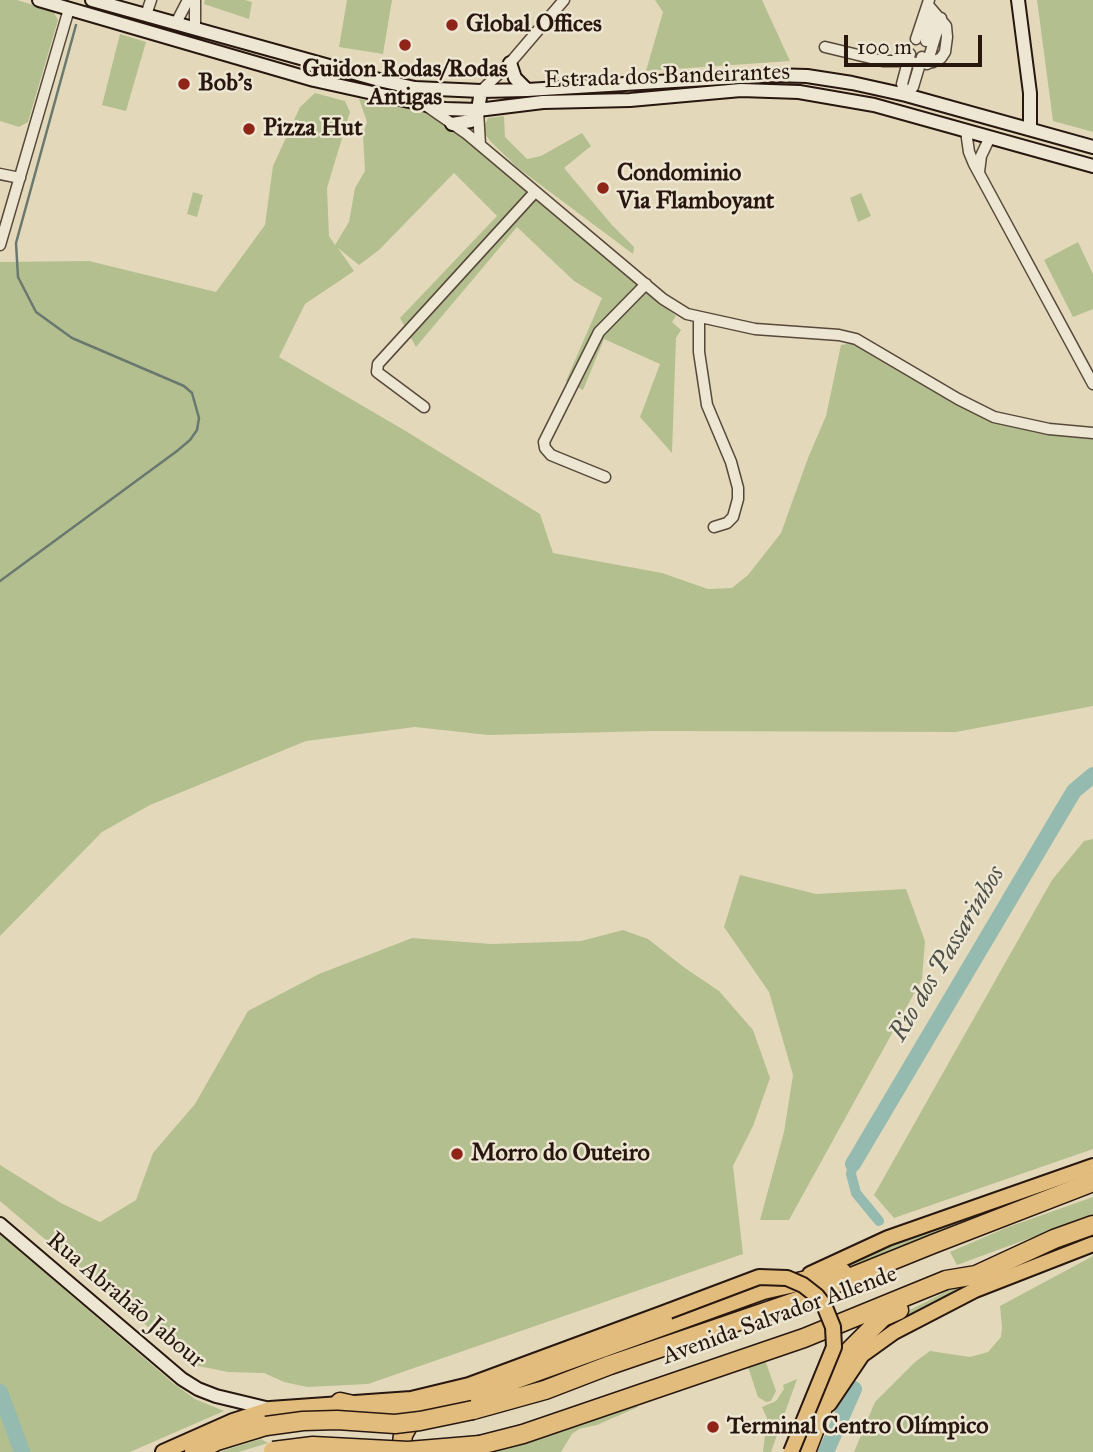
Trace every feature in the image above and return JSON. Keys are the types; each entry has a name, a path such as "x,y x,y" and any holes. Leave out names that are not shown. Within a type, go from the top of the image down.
{"highway":[{"name":"Avenida Salvador Allende","path":"472,1403 545,1390 806,1298 895,1259 1093,1182"},
{"name":"Avenida Salvador Allende","path":"272,1452 313,1446 408,1451 452,1449 523,1434 804,1338 946,1280 976,1275 1054,1239 1093,1225"},
{"name":"Avenida Salvador Allende","path":"472,1403 763,1290 853,1269 881,1259 895,1259"},
{"path":"821,1416 841,1365 863,1335 883,1317 976,1275"},
{"path":"340,1402 371,1409 472,1403"},
{"path":"194,1452 268,1417 395,1424 420,1421 472,1403"},
{"path":"401,1452 403,1435 413,1417 472,1403"},
{"name":"Avenida Salvador Allende","path":"806,1452 821,1416"}],"main road":[{"name":"Estrada dos Bandeirantes","path":"39,0 314,80 444,109 478,110 536,103 630,100 741,90 799,92 874,105 1093,166"},
{"name":"Estrada dos Bandeirantes","path":"92,0 415,88 527,90 790,75 827,78 906,95 1093,147"},
{"path":"1017,0 1030,93 1030,129 1050,154"},
{"path":"510,63 515,78 527,90"},
{"path":"452,124 471,121 478,110 481,91"},
{"path":"874,105 906,95 931,121"},
{"path":"993,138 1023,134 1030,129"},
{"name":"Avenida Salvador Allende","path":"786,1285 888,1238 1093,1167"},
{"name":"Rua Abrahão Jabour","path":"0,1224 183,1380 268,1417"},
{"name":"Avenida Salvador Allende","path":"821,1416 862,1355 875,1343 927,1313 975,1290 1093,1244"},
{"path":"163,1452 233,1421 268,1417 340,1402 411,1399 458,1388 759,1277 787,1278 803,1285 817,1296 833,1327 834,1347 791,1452"}],"street":[{"path":"146,15 151,0"},
{"path":"176,23 188,0"},
{"path":"195,0 195,29"},
{"path":"481,91 510,63 564,0"},
{"path":"825,47 883,61 909,57 923,62 941,58 945,52 946,26 928,6"},
{"path":"921,40 928,6"},
{"path":"0,245 69,9"},
{"path":"909,57 902,84 906,95 913,87 923,62"},
{"path":"426,106 480,145 676,308 699,317 755,329 839,335 856,339 994,417 1049,429 1093,433"},
{"path":"478,110 480,145"},
{"path":"966,131 970,157 1093,384"},
{"path":"979,172 981,156 993,138"},
{"path":"0,174 20,178"},
{"path":"424,407 377,372 378,364 535,192"},
{"path":"605,477 551,455 544,442 598,332 646,284"},
{"path":"699,317 698,352 707,405 731,463 738,488 733,517 727,523 714,527"}],"green space":[{"path":"0,0 17,0 53,11 58,20 28,122 19,127 0,121"},
{"path":"205,0 252,2 249,19 204,4"},
{"path":"347,0 392,0 383,54 339,47"},
{"path":"655,0 762,0 790,61 646,71 663,12"},
{"path":"1037,0 1093,0 1093,132 1053,121"},
{"path":"120,34 146,42 126,111 102,105"},
{"path":"315,93 345,101 350,112 327,188 329,236 335,245 349,222 355,188 365,171 363,134 367,122 359,99 410,107 429,113 454,128 676,316 672,322 681,330 676,338 672,453 640,417 660,364 604,339 583,390 566,381 602,298 574,281 517,227 416,347 400,318 497,216 454,173 379,250 359,265 338,248 354,271 305,304 279,357 540,514 553,553 662,573 708,589 732,588 748,575 781,533 826,416 841,345 852,343 926,386 1001,423 1093,436 1093,706 956,732 653,731 488,735 415,727 306,741 150,805 102,832 0,936 0,262 89,261 216,292 265,225 273,166 300,107"},
{"path":"504,116 505,137 527,159 541,156 582,133 591,146 564,168 634,247 633,254 518,168 491,142 482,130 488,118"},
{"path":"193,192 203,195 197,217 187,214"},
{"path":"861,193 871,216 858,222 850,198"},
{"path":"1078,242 1093,274 1093,309 1073,317 1044,260"},
{"path":"1093,839 1093,1149 894,1218 874,1195 1052,880 1084,841"},
{"path":"740,875 816,894 906,889 925,941 922,979 789,1220 760,1220 784,1132 793,1075 769,992 724,927"},
{"path":"623,930 648,939 719,991 753,1030 770,1078 753,1126 733,1166 743,1254 368,1384 307,1387 284,1382 264,1373 228,1372 193,1365 0,1201 0,1165 61,1203 100,1222 136,1200 153,1153 195,1104 248,1011 319,974 412,938 491,944 581,941"},
{"path":"1093,1171 1093,1174 993,1210 908,1247 836,1271 835,1269 897,1241"},
{"path":"1093,1197 1093,1215 957,1265 950,1252 1008,1227"},
{"path":"0,1234 173,1383 195,1399 224,1411 130,1452 0,1452"},
{"path":"1093,1234 1093,1237 963,1287 884,1328 896,1317 961,1284"},
{"path":"1093,1256 1093,1452 854,1452 875,1402 915,1362 930,1351 970,1357 988,1352 1001,1337 1000,1306"},
{"path":"807,1284 811,1287 482,1400 481,1398"},
{"path":"764,1357 776,1391 771,1401 766,1402 758,1397 747,1364"},
{"path":"797,1379 771,1452 763,1452 767,1418 762,1407 776,1401 784,1389 783,1385"},
{"path":"635,1398 638,1407 597,1425 579,1429 572,1434 561,1452 484,1452"},
{"path":"261,1439 268,1443 239,1452 219,1452"}],"waterway":[{"path":"0,581 177,451 197,430 199,418 192,393 184,386 72,338 36,312 18,277 16,243 76,25"},
{"name":"Rio dos Passarinhos","path":"853,1164 1074,791 1093,775"},
{"path":"853,1164 851,1174 856,1193 879,1221"},
{"name":"Rio dos Passarinhos","path":"826,1452 854,1389"},
{"path":"0,1392 22,1452"}],"place":[{"name":"Global Offices","path":"452,25"},
{"name":"Guidon Rodas/Rodas Antigas","path":"405,45"},
{"name":"Bob's","path":"184,84"},
{"name":"Pizza Hut","path":"249,129"},
{"name":"Condominio Via Flamboyant","path":"603,188"},
{"name":"Morro do Outeiro","path":"457,1154"},
{"name":"Terminal Centro Olímpico","path":"713,1427"}]}
